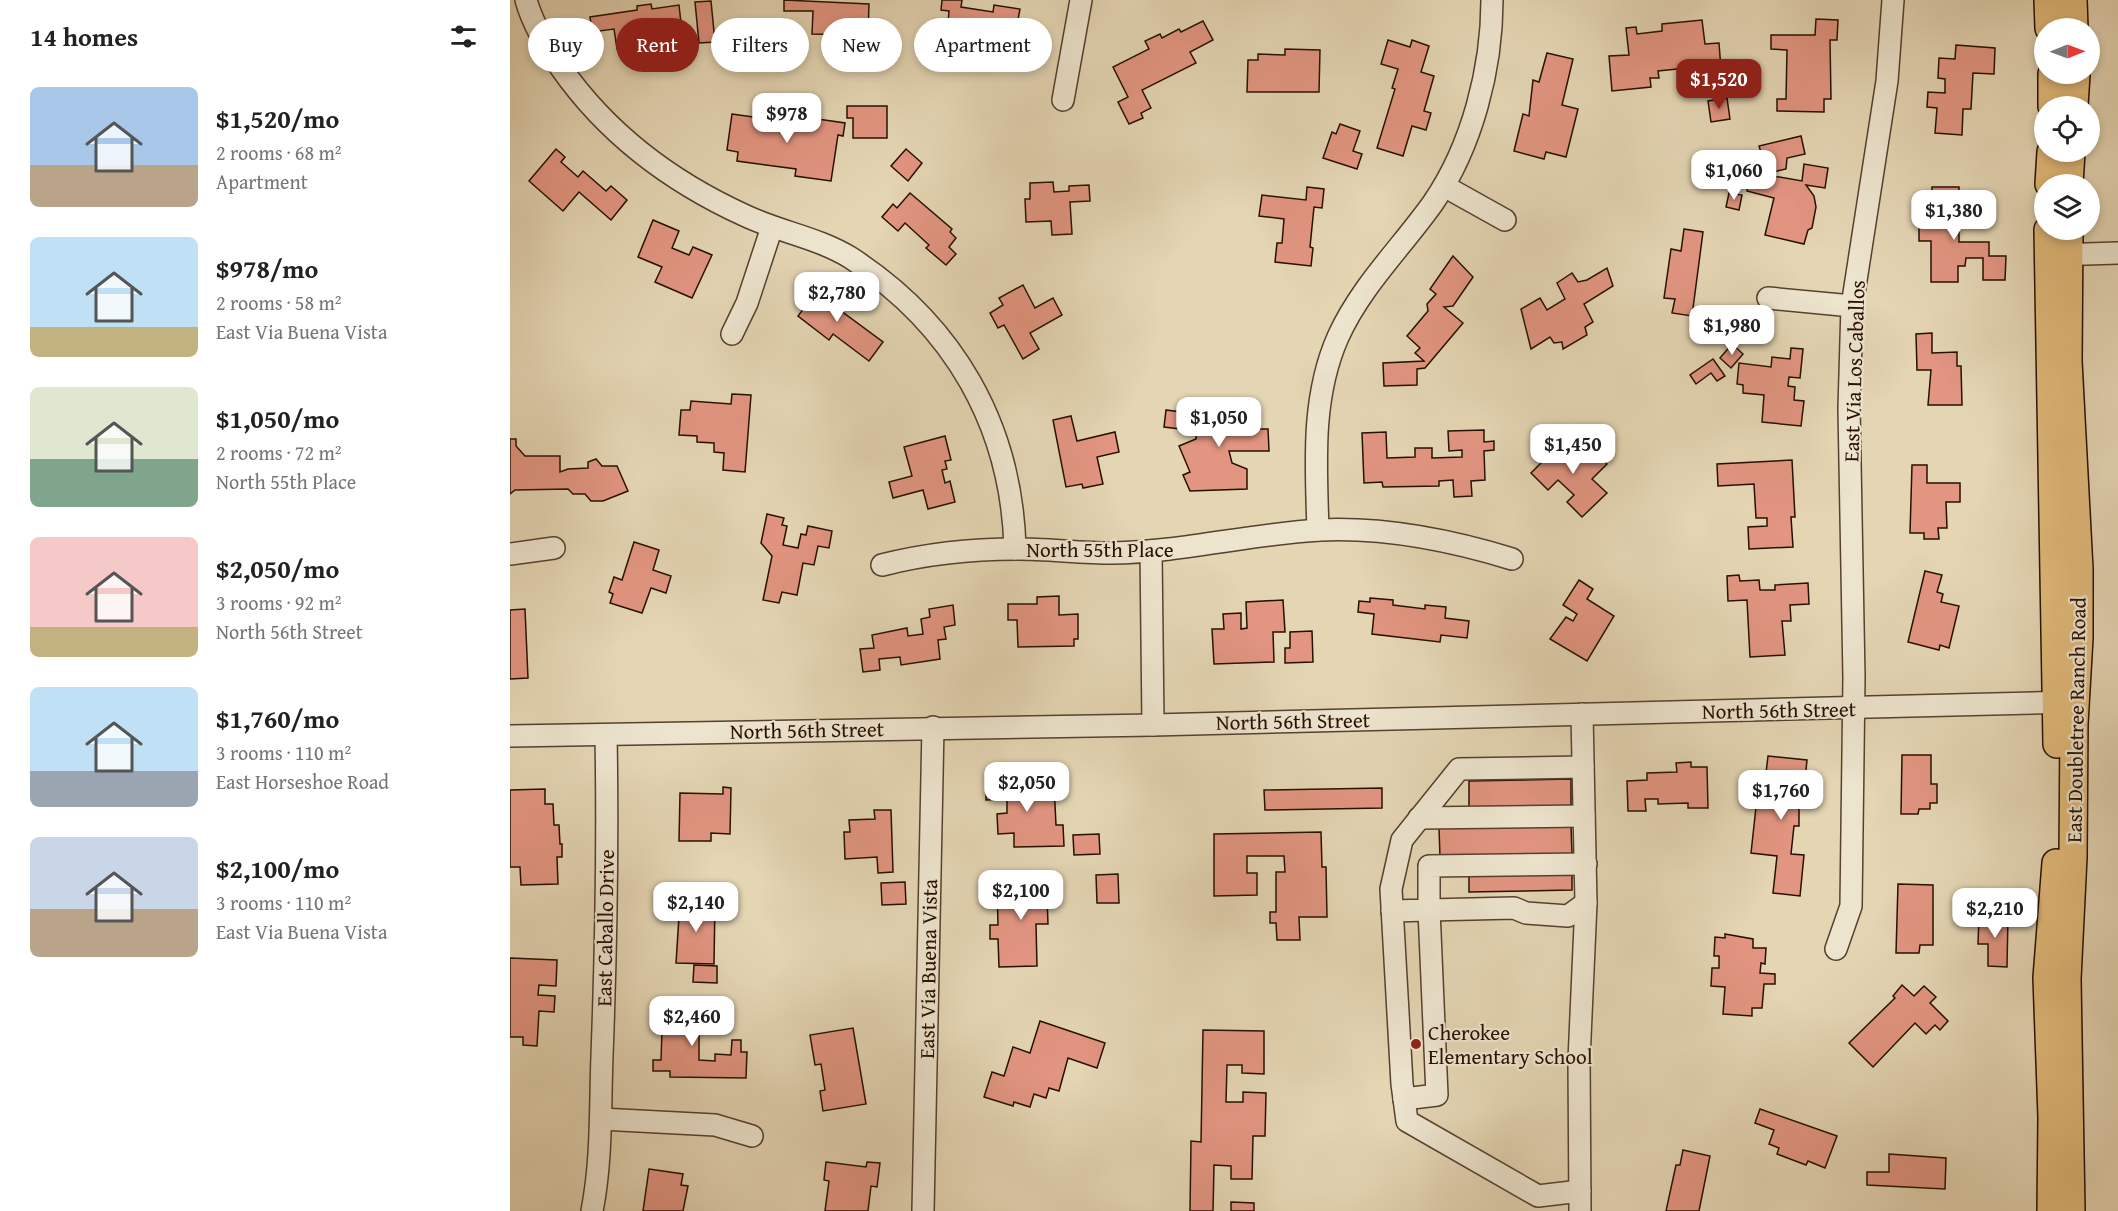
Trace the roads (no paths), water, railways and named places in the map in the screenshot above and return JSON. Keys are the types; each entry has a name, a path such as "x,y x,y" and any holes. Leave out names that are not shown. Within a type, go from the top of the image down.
{"main road":[{"path":"2048,0 2049,18"},
{"path":"2073,0 2074,18"},
{"name":"East Doubletree Ranch Road","path":"2059,242 2066,702 2073,869 2067,979 2071,1211"},
{"name":"East Doubletree Ranch Road","path":"2051,1211 2052,1117 2047,978 2066,702"}],"street":[{"path":"526,0 545,42 578,91 604,122 669,175 711,200 772,227 805,236 849,257 879,279 932,325 952,351 980,399 1000,444 1010,490 1015,549"},
{"path":"1063,100 1081,0"},
{"path":"1318,530 1318,407 1338,338 1372,279 1444,186 1478,102 1487,61 1492,0"},
{"name":"East Via Los Caballos","path":"1836,948 1851,906 1854,708 1849,408 1852,306 1887,81 1893,0"},
{"path":"1444,186 1505,220"},
{"path":"732,334 747,303 772,227"},
{"path":"2059,242 2118,253"},
{"path":"1768,298 1852,306"},
{"name":"North 55th Place","path":"882,565 918,556 1015,549 1111,553 1150,551 1318,530 1374,531 1454,542 1512,559"},
{"path":"510,554 554,548"},
{"path":"1150,551 1153,724"},
{"name":"North 56th Street","path":"510,736 606,736 759,730 1153,724 2066,702"},
{"path":"1582,714 1586,903 1579,1060 1580,1201 1538,1196 1407,1121 1391,889 1402,840 1459,769 1583,767"},
{"name":"East Via Buena Vista","path":"923,1211 933,727"},
{"name":"East Caballo Drive","path":"592,1211 597,1186 601,1119 606,955 606,736"},
{"path":"1419,818 1584,816"},
{"path":"1404,1100 1437,1095 1429,866 1586,864"},
{"path":"1392,911 1514,908 1526,913 1568,916 1586,903"},
{"path":"601,1119 715,1125 752,1136"}],"place":[{"name":"Cherokee Elementary School","path":"1416,1044"}]}
